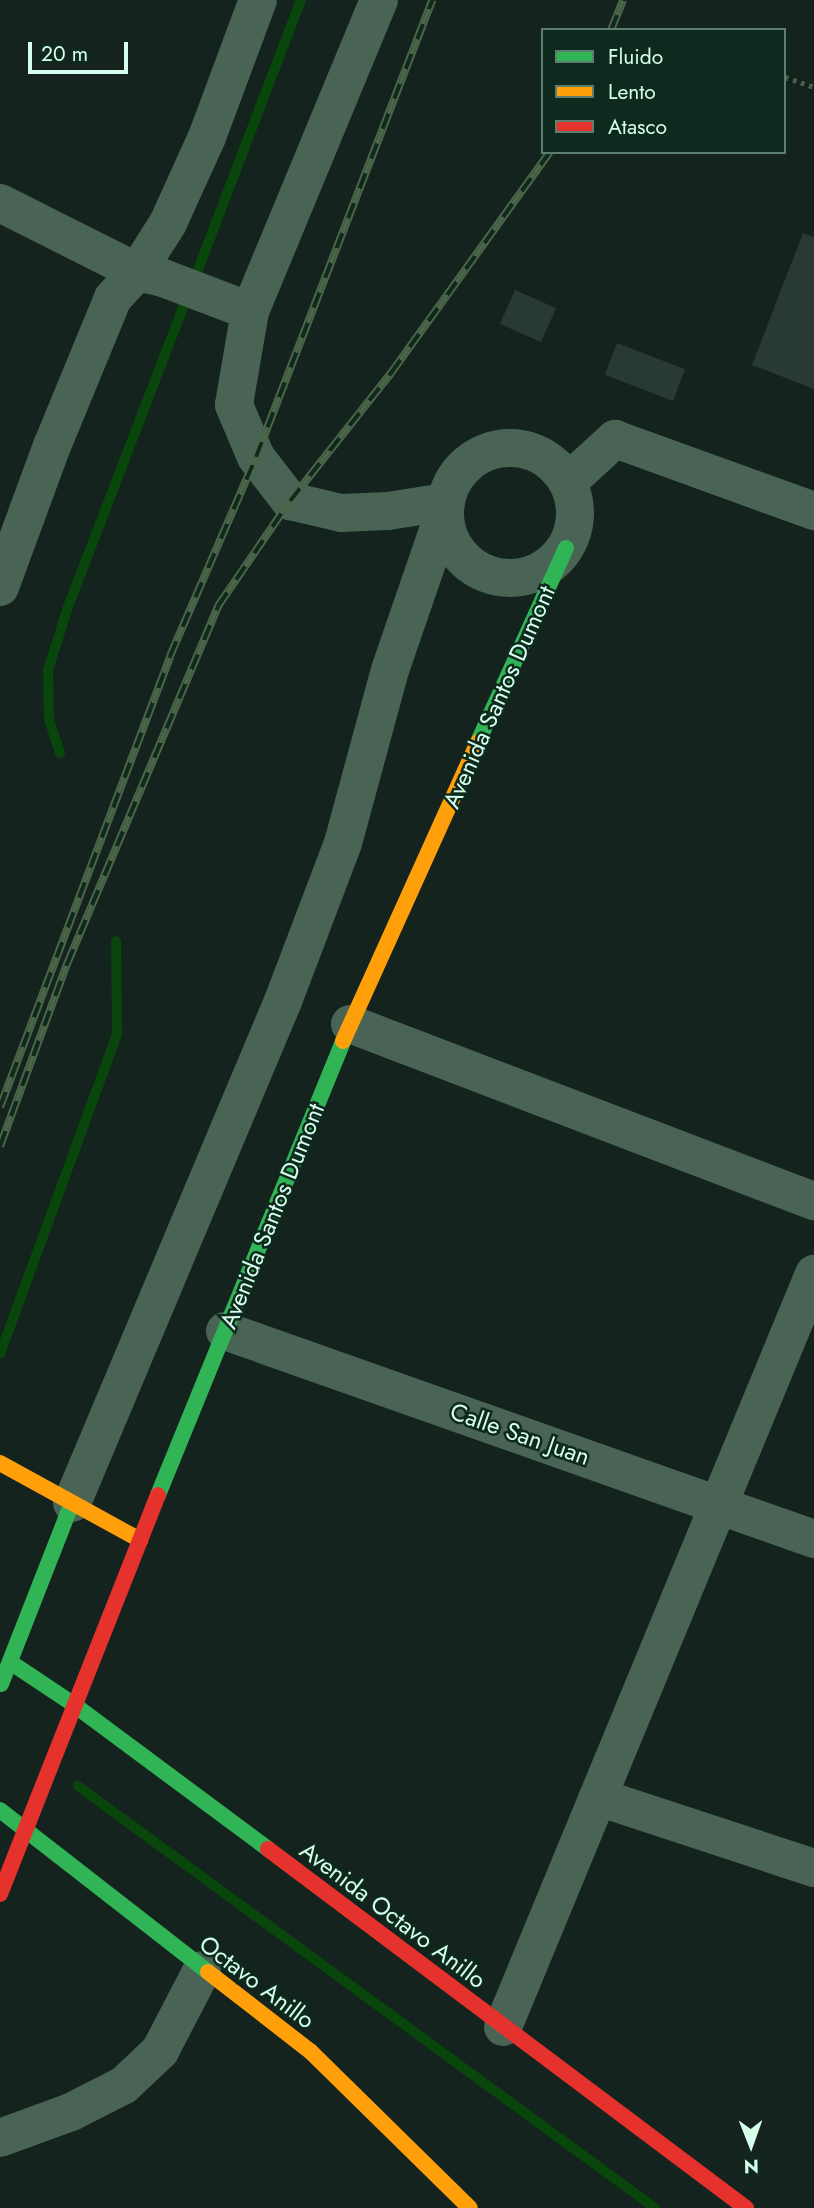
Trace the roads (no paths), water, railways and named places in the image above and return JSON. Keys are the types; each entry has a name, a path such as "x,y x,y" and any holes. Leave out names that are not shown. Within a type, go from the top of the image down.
{"street":[{"path":"0,587 51,446 113,298 150,275 169,223 202,150 258,0"},
{"path":"379,0 235,306 234,405 256,457 290,501 341,513 444,507"},
{"path":"0,202 150,275 235,306"},
{"path":"0,1687 72,1503 283,1000 338,855 390,670 450,484 462,468 477,456 496,449 515,448 534,452 554,464 568,482 615,439 814,512"},
{"name":"Avenida Santos Dumont","path":"0,1894 73,1704 350,1024 566,548 574,527 575,504 568,482"},
{"name":"Avenida Santos Dumont","path":"444,507 447,533 456,552 471,566 490,575 511,579 531,575 550,566 566,548"},
{"path":"350,1024 814,1201"},
{"path":"503,2026 814,1274"},
{"name":"Calle San Juan","path":"225,1331 814,1539"},
{"path":"0,1463 140,1540"},
{"name":"Avenida Octavo Anillo","path":"10,1662 73,1704 746,2208"},
{"path":"598,1797 814,1868"},
{"name":"Octavo Anillo","path":"0,1810 202,1970 310,2051 470,2208"},
{"path":"0,2138 71,2112 124,2085 160,2051 202,1970"}],"waterway":[{"path":"194,280 301,0"},
{"path":"60,753 49,719 48,670 68,607 188,294"},
{"path":"0,1354 117,1034 116,941"},
{"path":"78,1786 655,2208"}],"railway":[{"path":"0,1107 170,656 256,457 432,0"},
{"path":"612,28 623,0"},
{"path":"0,1146 67,964 218,606 290,501 391,373 549,154"}]}
